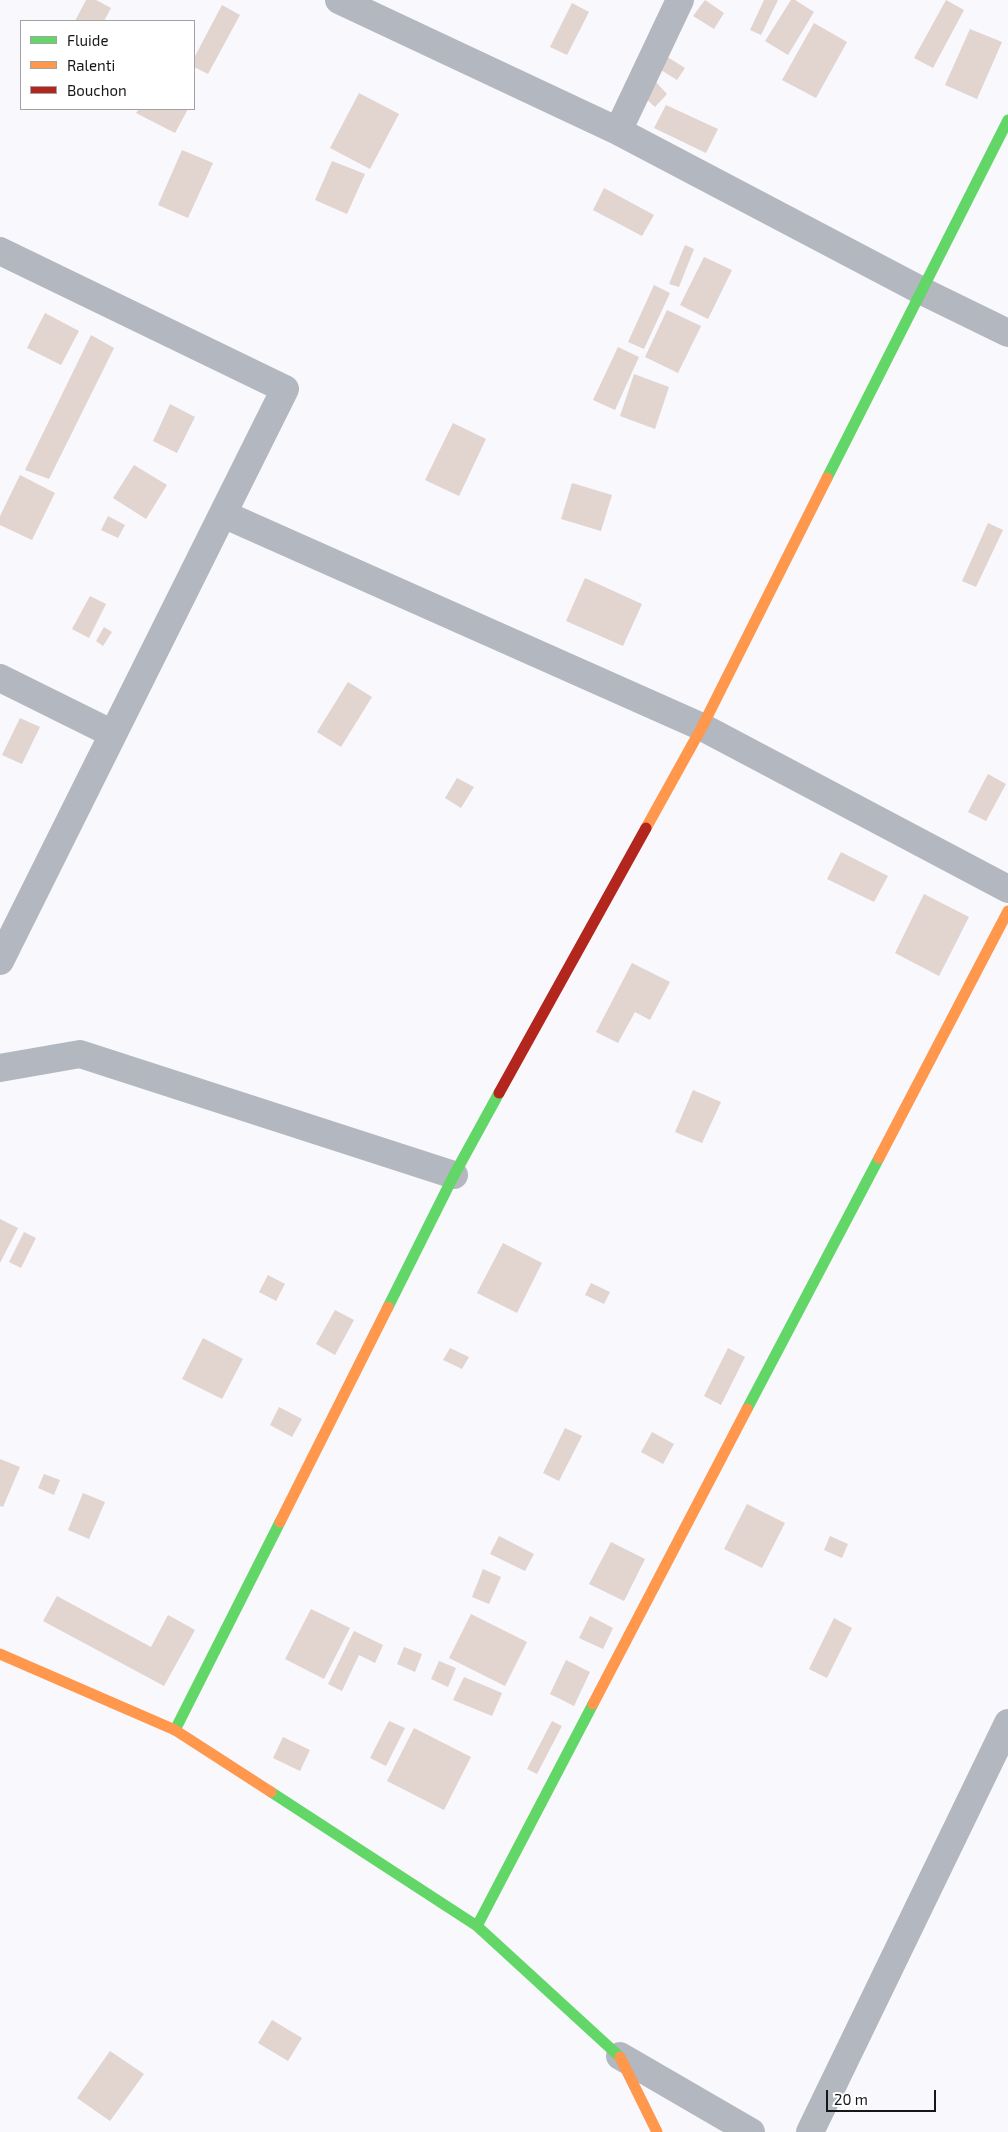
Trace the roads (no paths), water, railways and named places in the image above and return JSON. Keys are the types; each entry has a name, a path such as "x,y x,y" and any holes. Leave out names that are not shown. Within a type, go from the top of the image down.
{"street":[{"path":"339,0 618,132 922,291 1008,333"},
{"path":"618,132 680,0"},
{"path":"174,1730 454,1175 702,727 1008,120"},
{"path":"0,251 285,389 0,961"},
{"path":"223,514 702,727 1008,889"},
{"path":"0,678 113,734"},
{"path":"477,1926 1008,911"},
{"path":"0,1068 80,1054 454,1175"},
{"path":"0,1654 174,1730 477,1926 620,2056 751,2132"},
{"path":"810,2132 1008,1722"},
{"path":"620,2056 657,2132"}]}
